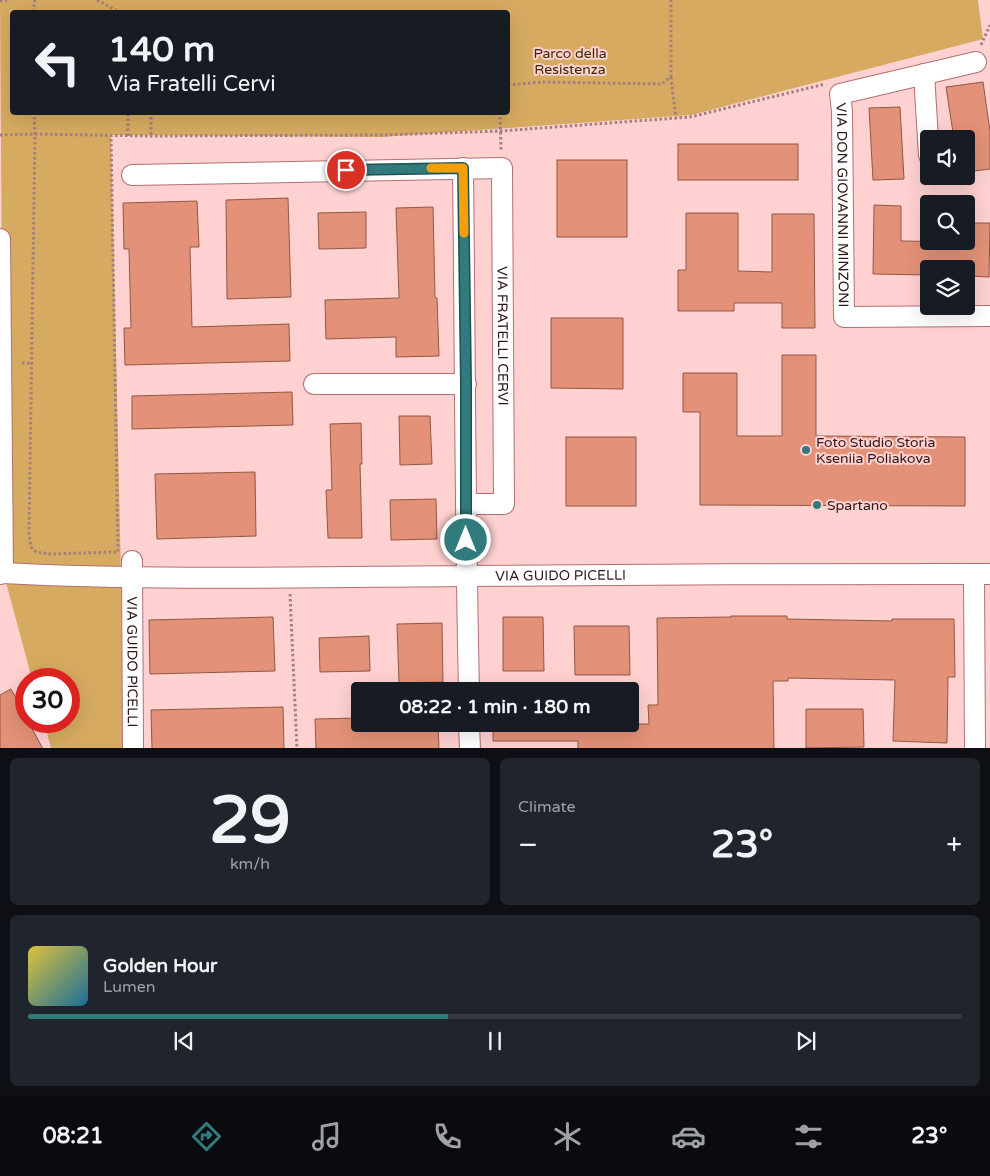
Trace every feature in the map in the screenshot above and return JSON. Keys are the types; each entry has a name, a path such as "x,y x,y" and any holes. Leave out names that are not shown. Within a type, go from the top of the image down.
{"street":[{"name":"VIA DON GIOVANNI MINZONI","path":"978,54 924,74 840,94 842,111 844,317 990,316"},
{"path":"924,74 927,130"},
{"path":"463,168 468,682"},
{"name":"VIA FRATELLI CERVI","path":"132,175 502,168 504,504 466,504"},
{"path":"0,239 1,573"},
{"path":"314,384 466,384"},
{"name":"VIA GUIDO PICELLI","path":"132,569 133,748"},
{"name":"VIA GUIDO PICELLI","path":"1,573 65,576 132,569 289,578 982,574"},
{"path":"975,748 982,574"},
{"path":"469,732 470,748"}],"path":[{"path":"0,1 7,0"},
{"path":"97,0 115,10"},
{"path":"670,0 671,76 676,118"},
{"path":"978,54 990,25"},
{"path":"510,84 542,82 662,84 671,76"},
{"path":"0,135 382,135 500,130 690,117 828,83"},
{"path":"34,115 29,533 31,547 36,552 50,554 118,552 112,136"},
{"path":"128,115 128,136"},
{"path":"151,115 152,136"},
{"path":"500,115 500,130"},
{"path":"22,363 31,363"},
{"path":"290,592 297,748"}],"green space":[{"name":"Parco della Resistenza","path":"0,0 978,0 983,39 691,115 381,137 111,135 121,575 4,571"},
{"path":"4,575 121,578 123,748 51,748 47,733 80,733 80,668 29,668"}],"building":[{"path":"983,82 990,131 990,169 975,171 975,130 953,130 946,87"},
{"path":"900,107 904,179 873,180 869,108"},
{"path":"678,144 798,144 798,180 678,180"},
{"path":"557,160 627,160 627,237 557,237"},
{"path":"288,198 291,297 227,299 226,200"},
{"path":"197,201 199,247 190,247 192,327 289,324 290,361 125,365 124,328 131,328 129,249 124,249 123,203"},
{"path":"874,205 901,206 901,241 920,241 920,250 975,250 975,223 990,223 989,277 975,276 975,260 920,260 920,275 873,274"},
{"path":"433,207 435,298 437,298 439,356 396,357 396,337 326,339 325,300 399,298 396,208"},
{"path":"366,212 366,248 319,249 318,213"},
{"path":"686,213 738,213 738,271 772,272 772,214 814,214 815,328 782,328 782,303 734,303 734,311 678,311 678,270 686,270"},
{"path":"551,318 623,318 623,389 551,388"},
{"path":"782,355 816,355 816,436 965,437 965,506 700,505 700,412 683,412 683,373 737,373 737,436 782,436"},
{"path":"292,392 293,425 132,429 132,396"},
{"path":"399,416 430,416 432,464 400,465"},
{"path":"361,423 362,538 328,538 326,490 332,490 330,424"},
{"path":"566,437 636,437 636,506 566,506"},
{"path":"255,472 256,536 157,539 155,474"},
{"path":"436,499 437,539 391,540 390,500"},
{"path":"787,616 787,619 892,621 892,619 954,619 955,677 948,677 947,743 893,741 895,680 788,678 788,681 773,681 774,748 578,748 578,741 493,741 493,732 639,732 639,724 649,724 648,705 658,705 657,618"},
{"path":"273,617 275,671 150,674 149,620"},
{"path":"503,617 543,617 544,671 503,671"},
{"path":"442,623 443,682 399,682 397,624"},
{"path":"574,626 629,626 630,675 575,675"},
{"path":"369,636 370,671 320,672 319,638"},
{"path":"11,689 15,696 15,733 34,733 42,748 0,748 0,695"},
{"path":"283,707 284,748 152,748 151,710"},
{"path":"806,709 863,709 864,747 806,748"},
{"path":"351,718 351,732 438,732 439,748 316,748 315,719"}],"slow traffic":[{"path":"431,168 463,168 464,233"}],"place":[{"name":"Foto Studio Storia Kseniia Poliakova","path":"806,450"},
{"name":"Spartano","path":"817,505"}],"route":[{"path":"346,170 463,168 466,540"}]}
